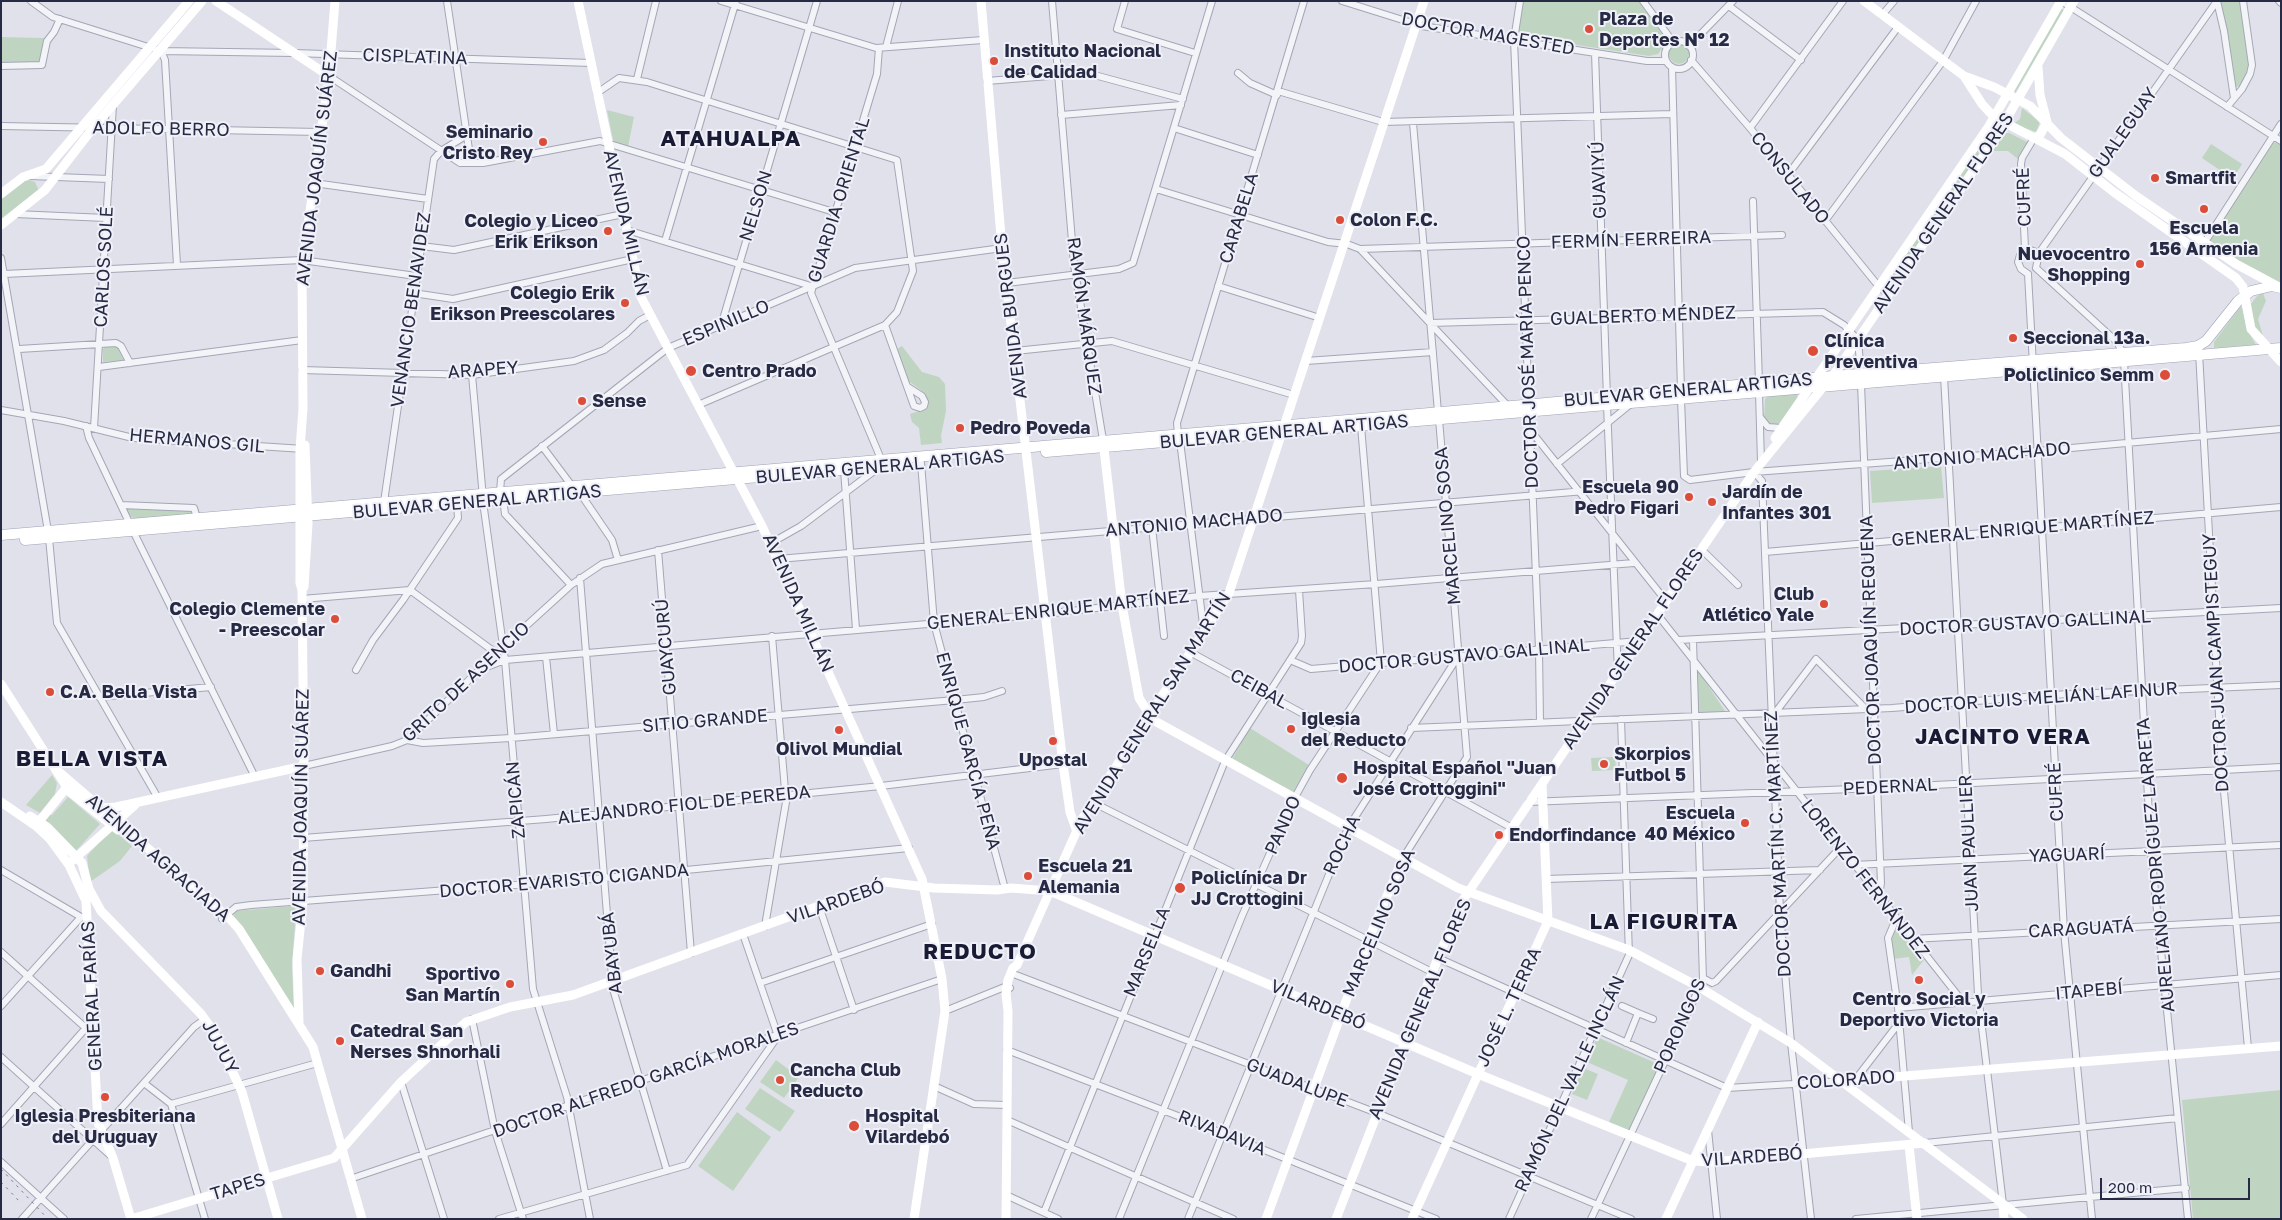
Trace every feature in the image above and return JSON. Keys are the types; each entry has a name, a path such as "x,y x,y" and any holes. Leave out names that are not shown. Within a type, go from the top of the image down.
{"main road":[{"path":"2198,350 2244,296 2261,288 2272,286 2280,288"},
{"name":"BULEVAR GENERAL ARTIGAS","path":"1,535 49,534 305,512 384,502 483,497 737,476 1681,395 1864,377 2198,350 2281,348"},
{"name":"BULEVAR GENERAL ARTIGAS","path":"1812,383 1864,377 1944,376 2033,364"},
{"name":"BULEVAR GENERAL ARTIGAS","path":"1607,401 1633,403 1681,395"},
{"name":"BULEVAR GENERAL ARTIGAS","path":"1284,429 1362,426 1508,406 1529,408"},
{"name":"BULEVAR GENERAL ARTIGAS","path":"737,476 844,470 881,463 922,463 1027,451"},
{"name":"BULEVAR GENERAL ARTIGAS","path":"132,527 197,518 457,503 483,497"},
{"name":"BULEVAR GENERAL ARTIGAS","path":"1,542 49,534"}],"street":[{"name":"CISPLATINA","path":"31,1 47,14 161,51 294,53 591,63"},
{"path":"1,194 23,178 46,169 189,1"},
{"path":"1,225 39,196 93,128 202,1"},
{"path":"216,1 458,162 471,164 600,141 834,212"},
{"name":"AVENIDA JOAQUÍN SUÁREZ","path":"299,1023 297,959 303,901 304,766 302,595 306,583 302,426 302,260 329,76 334,1"},
{"path":"447,1 471,164"},
{"name":"AVENIDA MILLÁN","path":"578,1 641,297 771,542 909,848 924,886 942,979 945,1011 914,1219"},
{"path":"637,80 656,1"},
{"path":"722,1 735,3 809,28 883,48 983,40"},
{"name":"NELSON","path":"721,326 738,263 817,1"},
{"name":"GUARDIA ORIENTAL","path":"881,463 811,292 898,1"},
{"name":"AVENIDA BURGUES","path":"981,1 1002,248 1063,764 1069,808 1076,829"},
{"name":"RAMÓN MÁRQUEZ","path":"1052,1 1075,275 1103,444 1122,605 1139,698 1149,716"},
{"path":"1125,1 1117,28 1196,53"},
{"path":"1007,283 1119,269 1129,266 1134,261 1212,1"},
{"name":"CARABELA","path":"1204,632 1192,523 1177,423 1304,1"},
{"name":"DOCTOR MAGESTED","path":"1342,1 1416,24 1647,61 1666,61"},
{"name":"AVENIDA GENERAL SAN MARTÍN","path":"1009,988 1016,975 1017,965 1076,829 1229,593 1424,1"},
{"name":"DOCTOR JOSÉ MARÍA PENCO","path":"1520,1 1514,40 1527,320 1540,722"},
{"path":"1643,1 1674,42"},
{"path":"1750,128 1843,1"},
{"path":"1864,1 1964,76 1994,87 2030,106 2048,122 2061,138 2202,247 2238,280 2244,296 2250,325 2266,348 2276,355 2281,362"},
{"path":"1882,15 1894,1"},
{"path":"1825,221 1943,61 1976,1"},
{"path":"2061,1 2072,4 2168,70 2281,141"},
{"name":"AVENIDA GENERAL FLORES","path":"1336,1219 1458,908 1761,462 1781,428 1880,288 1994,117 2061,1"},
{"path":"2217,1 2224,31 2234,98"},
{"name":"GUALEGUAY","path":"2036,268 2039,253 2217,1"},
{"path":"2227,107 2250,74 2252,65 2243,1"},
{"path":"665,240 735,3"},
{"path":"1690,46 1731,4 1801,60"},
{"name":"AVENIDA GENERAL FLORES","path":"1761,462 1828,382 1890,294 2004,124 2072,4"},
{"path":"1,66 42,65 47,41 60,19"},
{"path":"1787,176 1898,26"},
{"path":"1674,42 1684,42 1690,46 1691,60 1682,68 1672,67 1666,61 1665,51 1674,42"},
{"path":"161,51 165,60 177,265"},
{"name":"GUAVIYÚ","path":"1594,53 1618,672"},
{"name":"CONSULADO","path":"1691,60 1750,128 1787,176 1880,288 1890,294"},
{"path":"2038,65 2040,96 2048,122"},
{"path":"1672,67 1681,395"},
{"path":"987,81 1087,73 1182,102"},
{"path":"1238,73 1250,83 1277,93 1383,122 1414,123 1672,114"},
{"path":"1964,76 1981,102 1994,117 2004,124 2065,154 2093,176 2202,247 2280,288"},
{"path":"597,93 619,78 637,80 897,160 912,261 911,281 897,312 885,325 698,406"},
{"path":"1981,102 1985,91 1994,87"},
{"path":"1061,115 1182,102"},
{"name":"CARLOS SOLÉ","path":"94,428 113,106"},
{"name":"CUFRÉ","path":"2048,122 2040,135 2034,138 2022,158 2026,248 2020,255 2018,262 2019,266 2028,274 2049,695 2064,931 2092,1219"},
{"name":"MARCELINO SOSA","path":"1266,1219 1368,941 1403,858 1467,757 1414,123"},
{"path":"2202,247 2281,124"},
{"name":"ADOLFO BERRO","path":"1,126 320,132"},
{"path":"1174,128 1258,155"},
{"path":"441,150 466,135"},
{"name":"VENANCIO BENAVIDEZ","path":"384,502 434,160 441,150"},
{"path":"29,176 109,179"},
{"path":"314,183 428,199"},
{"path":"1156,189 1328,242 1343,243 1360,249 1508,406"},
{"path":"1753,201 1761,462"},
{"path":"15,214 106,218"},
{"path":"421,246 454,250 623,214"},
{"path":"627,230 812,286"},
{"name":"FERMÍN FERREIRA","path":"1360,249 1782,235"},
{"name":"ESPINILLO","path":"501,495 500,480 668,348 855,268 1002,248"},
{"path":"2026,248 2039,253"},
{"path":"1,258 19,349 49,534 57,623 158,798"},
{"path":"413,294 453,299 633,259"},
{"path":"4,274 302,260 416,276"},
{"path":"2028,274 2036,268 2117,342 2124,356"},
{"path":"1218,286 1320,318"},
{"name":"GUALBERTO MÉNDEZ","path":"1430,323 1823,312 1850,330"},
{"name":"ARAPEY","path":"302,370 472,375 574,361 590,356 610,346 635,324 650,315"},
{"path":"885,325 908,388"},
{"path":"1850,330 1858,340"},
{"path":"99,367 302,340"},
{"name":"DOCTOR JOAQUÍN REQUENA","path":"1858,340 1864,377 1870,632 1869,709 1877,788 1880,864 1878,896"},
{"path":"1015,351 1086,342 1117,342 1294,395"},
{"path":"19,349 118,343 130,363"},
{"name":"DOCTOR JUAN CAMPISTEGUY","path":"2198,350 2222,770 2248,1048"},
{"path":"1306,361 1433,352"},
{"name":"AURELIANO RODRÍGUEZ LARRETA","path":"2124,356 2151,851 2188,1219"},
{"name":"ZAPICÁN","path":"472,375 483,497 504,646 533,989 567,1097 567,1107 590,1219"},
{"name":"JUAN PAULLIER","path":"1944,376 1974,935 1979,1001 2004,1219"},
{"name":"ANTONIO MACHADO","path":"1681,395 1684,476 1690,480 1754,472 2038,451 2281,429"},
{"path":"1557,464 1608,425 1633,403"},
{"name":"HERMANOS GIL","path":"1,410 86,426 133,438 303,449"},
{"path":"1760,416 1768,427 1781,428"},
{"path":"86,426 89,438 121,505 255,777"},
{"path":"1362,426 1382,662"},
{"path":"1530,430 1666,601"},
{"path":"542,446 576,489 612,540 618,560"},
{"path":"771,542 801,526 881,463"},
{"name":"ENRIQUE GARCÍA PEÑA","path":"922,463 934,623 1005,889"},
{"path":"844,470 856,629"},
{"name":"DOCTOR MARTÍN C. MARTÍNEZ","path":"1754,472 1762,480 1767,635 1773,713 1773,791 1780,912 1795,1084 1811,1219"},
{"name":"ANTONIO MACHADO","path":"778,559 1578,491 1610,486"},
{"path":"501,495 504,510 508,517 571,585"},
{"path":"356,670 373,640 410,590 458,518 457,503"},
{"path":"121,505 194,508 197,518"},
{"name":"GENERAL ENRIQUE MARTÍNEZ","path":"1765,552 2281,507"},
{"name":"GRITO DE ASENCIO","path":"101,808 137,803 255,777 392,746 407,740 484,668 496,653 571,585 602,564 762,526"},
{"path":"1152,527 1164,636"},
{"path":"1701,549 1738,585"},
{"name":"GUAYCURÚ","path":"658,550 691,952"},
{"name":"GENERAL ENRIQUE MARTÍNEZ","path":"484,668 505,660 1045,614 1229,593 1299,590 1634,563"},
{"name":"ABAYUBÁ","path":"580,578 612,981 667,1171"},
{"path":"302,595 410,590 496,653"},
{"name":"MARSELLA","path":"1044,1212 1187,850 1225,761 1301,643 1299,590"},
{"name":"DOCTOR GUSTAVO GALLINAL","path":"1679,640 1870,632 2046,620 2281,608"},
{"name":"LORENZO FERNÁNDEZ","path":"1657,614 1853,865 1963,1002"},
{"path":"764,926 786,795 772,636"},
{"name":"PORONGOS","path":"1591,1219 1704,978 1696,795 1693,640"},
{"name":"DOCTOR GUSTAVO GALLINAL","path":"1290,660 1311,669 1639,641"},
{"name":"CEIBAL","path":"1190,652 1512,828"},
{"name":"ROCHA","path":"1188,1219 1280,988 1348,828 1459,655"},
{"path":"546,657 554,734"},
{"path":"1773,713 1816,659 1869,709"},
{"name":"PANDO","path":"1119,1219 1222,964 1294,799 1382,662"},
{"name":"AVENIDA AGRACIADA","path":"1,684 59,772 67,788 82,804 111,821 239,929 315,1051 322,1075 321,1080"},
{"name":"DOCTOR LUIS MELIÁN LAFINUR","path":"1411,728 1869,709 2049,695 2281,685"},
{"path":"99,697 211,686"},
{"name":"SITIO GRANDE","path":"407,740 423,743 511,738 955,700 984,697 1002,691"},
{"path":"1149,716 1225,761 1468,893 1629,950 1699,987 1791,1043 2023,1219"},
{"path":"1621,719 1629,950"},
{"name":"ALEJANDRO FIOL DE PEREDA","path":"303,838 599,813 881,786 1063,764"},
{"name":"PEDERNAL","path":"1529,802 1877,788 2281,767"},
{"name":"AVENIDA AGRACIADA","path":"59,772 101,808 111,821"},
{"name":"JOSÉ L. TERRA","path":"1414,1215 1548,920 1542,784"},
{"path":"38,824 67,788"},
{"path":"1092,802 1432,972"},
{"path":"111,821 137,803"},
{"path":"5,805 38,824 79,860"},
{"path":"69,865 79,860 122,806"},
{"path":"1069,808 1082,819"},
{"name":"GENERAL FARÍAS","path":"38,824 69,865 84,897 93,1020 97,1117 100,1131 113,1158 131,1219"},
{"name":"YAGUARÍ","path":"1853,865 2281,845"},
{"name":"DOCTOR EVARISTO CIGANDA","path":"224,917 236,908 303,901 605,878 909,848"},
{"path":"1704,978 1712,983 1716,981 1840,848"},
{"name":"JUJUY","path":"79,860 88,889 101,911 205,1019 239,1085 278,1219"},
{"path":"1,870 84,917"},
{"path":"1546,879 1820,870"},
{"name":"VILARDEBÓ","path":"401,1082 459,1027 472,1019 510,1007 563,998 743,934 878,883 1050,891 1342,1014 1478,1074 1693,1161 1711,1162 1909,1145 2178,1118"},
{"path":"819,906 854,1010"},
{"path":"1,1006 84,917 101,911"},
{"name":"AVENIDA AGRACIADA","path":"224,917 308,1048 321,1080 362,1219"},
{"path":"1896,919 1888,938 1898,1008 1908,1132"},
{"name":"CARAGUATÁ","path":"1912,939 2281,919"},
{"path":"760,983 932,924"},
{"path":"498,1219 522,1216 585,1194 687,1165 778,1036 743,934"},
{"name":"RAMÓN DEL VALLE INCLÁN","path":"1508,1219 1629,955 1629,950"},
{"path":"1,952 93,1035"},
{"name":"COLORADO","path":"1438,958 1727,1088 1988,1070 2281,1046"},
{"name":"AVENIDA GENERAL SAN MARTÍN","path":"1006,1219 1008,1011 1006,1007 1013,968 1017,965"},
{"name":"GUADALUPE","path":"1016,975 1377,1113 1631,1219"},
{"name":"ITAPEBÍ","path":"1898,1008 2281,975"},
{"name":"DOCTOR ALFREDO GARCÍA MORALES","path":"350,1179 495,1132 942,979"},
{"path":"945,1011 1009,988"},
{"path":"1622,1006 1653,1019"},
{"path":"1626,1042 1638,1013"},
{"path":"22,1219 194,1027 205,1019"},
{"path":"472,1019 495,1132 522,1216"},
{"path":"1,1124 93,1020"},
{"path":"1666,1219 1758,1022"},
{"path":"1855,1080 1899,1023"},
{"name":"RIVADAVIA","path":"1007,1050 1350,1183 1414,1215 1436,1219"},
{"path":"1,1057 113,1158"},
{"path":"170,1104 314,1064"},
{"path":"401,1082 444,1219"},
{"name":"TAPES","path":"131,1219 334,1158 401,1082"},
{"path":"144,1083 170,1104 205,1219"},
{"path":"934,1086 974,1104 1007,1106"},
{"path":"1007,1120 1233,1219"},
{"path":"1708,1129 1717,1219"},
{"path":"1909,1145 1917,1216"},
{"path":"1,1162 64,1219"},
{"path":"1856,1219 1917,1216 2003,1204 2186,1188"},
{"path":"1006,1195 1058,1219"}],"green space":[{"name":"Plaza de Deportes Nº 12","path":"1522,1 1639,1 1660,28 1663,34 1664,46 1658,54 1649,56 1524,37 1518,32"},
{"path":"2220,1 2241,1 2250,67 2241,85 2237,87 2235,86"},
{"path":"2061,9 2064,10 2015,93 2014,90"},
{"path":"1,37 44,38 42,60 39,63 1,64"},
{"path":"1679,44 1686,47 1689,54 1686,61 1679,64 1672,61 1669,54 1672,47"},
{"path":"2022,108 2040,122 2036,132 2013,124 2020,119"},
{"path":"607,110 634,117 628,147 613,140"},
{"path":"1994,125 1997,128 1889,287 1887,287 1886,284"},
{"path":"2005,133 2009,133 2027,142 2027,147 2018,159 2008,151 1993,151"},
{"path":"2277,142 2281,145 2281,284 2241,262 2209,239 2273,143"},
{"path":"2211,144 2242,164 2233,179 2202,158"},
{"path":"25,179 35,182 39,191 1,221 1,196"},
{"path":"2263,293 2266,301 2258,319 2263,336 2255,328 2251,304 2257,296"},
{"path":"2240,307 2242,307 2247,329 2256,345 2214,348 2214,342"},
{"path":"106,346 118,346 124,360 103,362 103,349"},
{"path":"902,346 922,372 939,377 945,384 946,411 941,436 942,443 921,445 919,428 912,422 910,414 925,409 928,400 922,391 907,380 897,349"},
{"path":"1796,393 1798,397 1779,424 1771,426 1764,419 1765,399 1768,396"},
{"path":"1941,466 1944,498 1872,503 1870,471"},
{"path":"126,507 194,509 195,514 135,519 130,516"},
{"path":"1695,666 1725,711 1696,713"},
{"path":"1250,728 1309,765 1293,792 1232,759"},
{"name":"Skorpios Futbol 5","path":"1615,757 1616,770 1592,771 1591,758"},
{"path":"52,775 57,783 55,794 40,813 26,805"},
{"path":"68,797 100,824 76,851 45,820"},
{"path":"110,831 114,831 132,846 120,861 90,882 87,856"},
{"path":"292,906 296,909 292,967 294,1008 233,916 236,911"},
{"path":"1895,926 1900,927 1924,960 1912,975 1909,957 1893,959 1890,940"},
{"path":"1597,1037 1660,1065 1630,1131 1609,1122 1628,1080 1587,1062"},
{"name":"Cancha Club Reducto","path":"776,1060 799,1077 784,1098 760,1082"},
{"path":"1583,1068 1598,1074 1587,1100 1572,1094"},
{"path":"760,1088 795,1111 780,1132 745,1109"},
{"path":"2281,1090 2281,1219 2193,1219 2182,1100"},
{"path":"737,1112 771,1137 733,1191 698,1166"}],"railway":[{"path":"1,1169 48,1219"},
{"path":"1,1182 21,1203"}],"place":[{"name":"Plaza de Deportes Nº 12","path":"1589,29"},
{"name":"Instituto Nacional de Calidad","path":"994,61"},
{"name":"Seminario Cristo Rey","path":"543,142"},
{"name":"Smartfit","path":"2155,178"},
{"name":"Escuela 156 Armenia","path":"2204,209"},
{"name":"Colon F.C.","path":"1340,220"},
{"name":"Colegio y Liceo Erik Erikson","path":"608,231"},
{"name":"Nuevocentro Shopping","path":"2140,264"},
{"name":"Colegio Erik Erikson Preescolares","path":"625,303"},
{"name":"Seccional 13a.","path":"2013,338"},
{"name":"Clínica Preventiva","path":"1813,351"},
{"name":"Centro Prado","path":"691,371"},
{"name":"Policlinico Semm","path":"2165,375"},
{"name":"Sense","path":"582,401"},
{"name":"Pedro Poveda","path":"960,428"},
{"name":"Escuela 90 Pedro Figari","path":"1689,497"},
{"name":"Jardín de Infantes 301","path":"1712,502"},
{"name":"Club Atlético Yale","path":"1824,604"},
{"name":"Colegio Clemente - Preescolar","path":"335,619"},
{"name":"C.A. Bella Vista","path":"50,692"},
{"name":"Iglesia del Reducto","path":"1291,729"},
{"name":"Olivol Mundial","path":"839,730"},
{"name":"Upostal","path":"1053,741"},
{"name":"Skorpios Futbol 5","path":"1604,764"},
{"name":"Hospital Español \"Juan José Crottoggini\"","path":"1342,778"},
{"name":"Escuela 40 México","path":"1745,823"},
{"name":"Endorfindance","path":"1499,835"},
{"name":"Escuela 21 Alemania","path":"1028,876"},
{"name":"Policlínica Dr JJ Crottogini","path":"1180,888"},
{"name":"Gandhi","path":"320,971"},
{"name":"Centro Social y Deportivo Victoria","path":"1919,980"},
{"name":"Sportivo San Martín","path":"510,984"},
{"name":"Catedral San Nerses Shnorhali","path":"340,1041"},
{"name":"Cancha Club Reducto","path":"780,1080"},
{"name":"Iglesia Presbiteriana del Uruguay","path":"105,1097"},
{"name":"Hospital Vilardebó","path":"854,1126"}],"district":[{"name":"ATAHUALPA","path":"731,139"},
{"name":"JACINTO VERA","path":"2003,737"},
{"name":"BELLA VISTA","path":"92,759"},
{"name":"LA FIGURITA","path":"1664,922"},
{"name":"REDUCTO","path":"980,952"}]}
